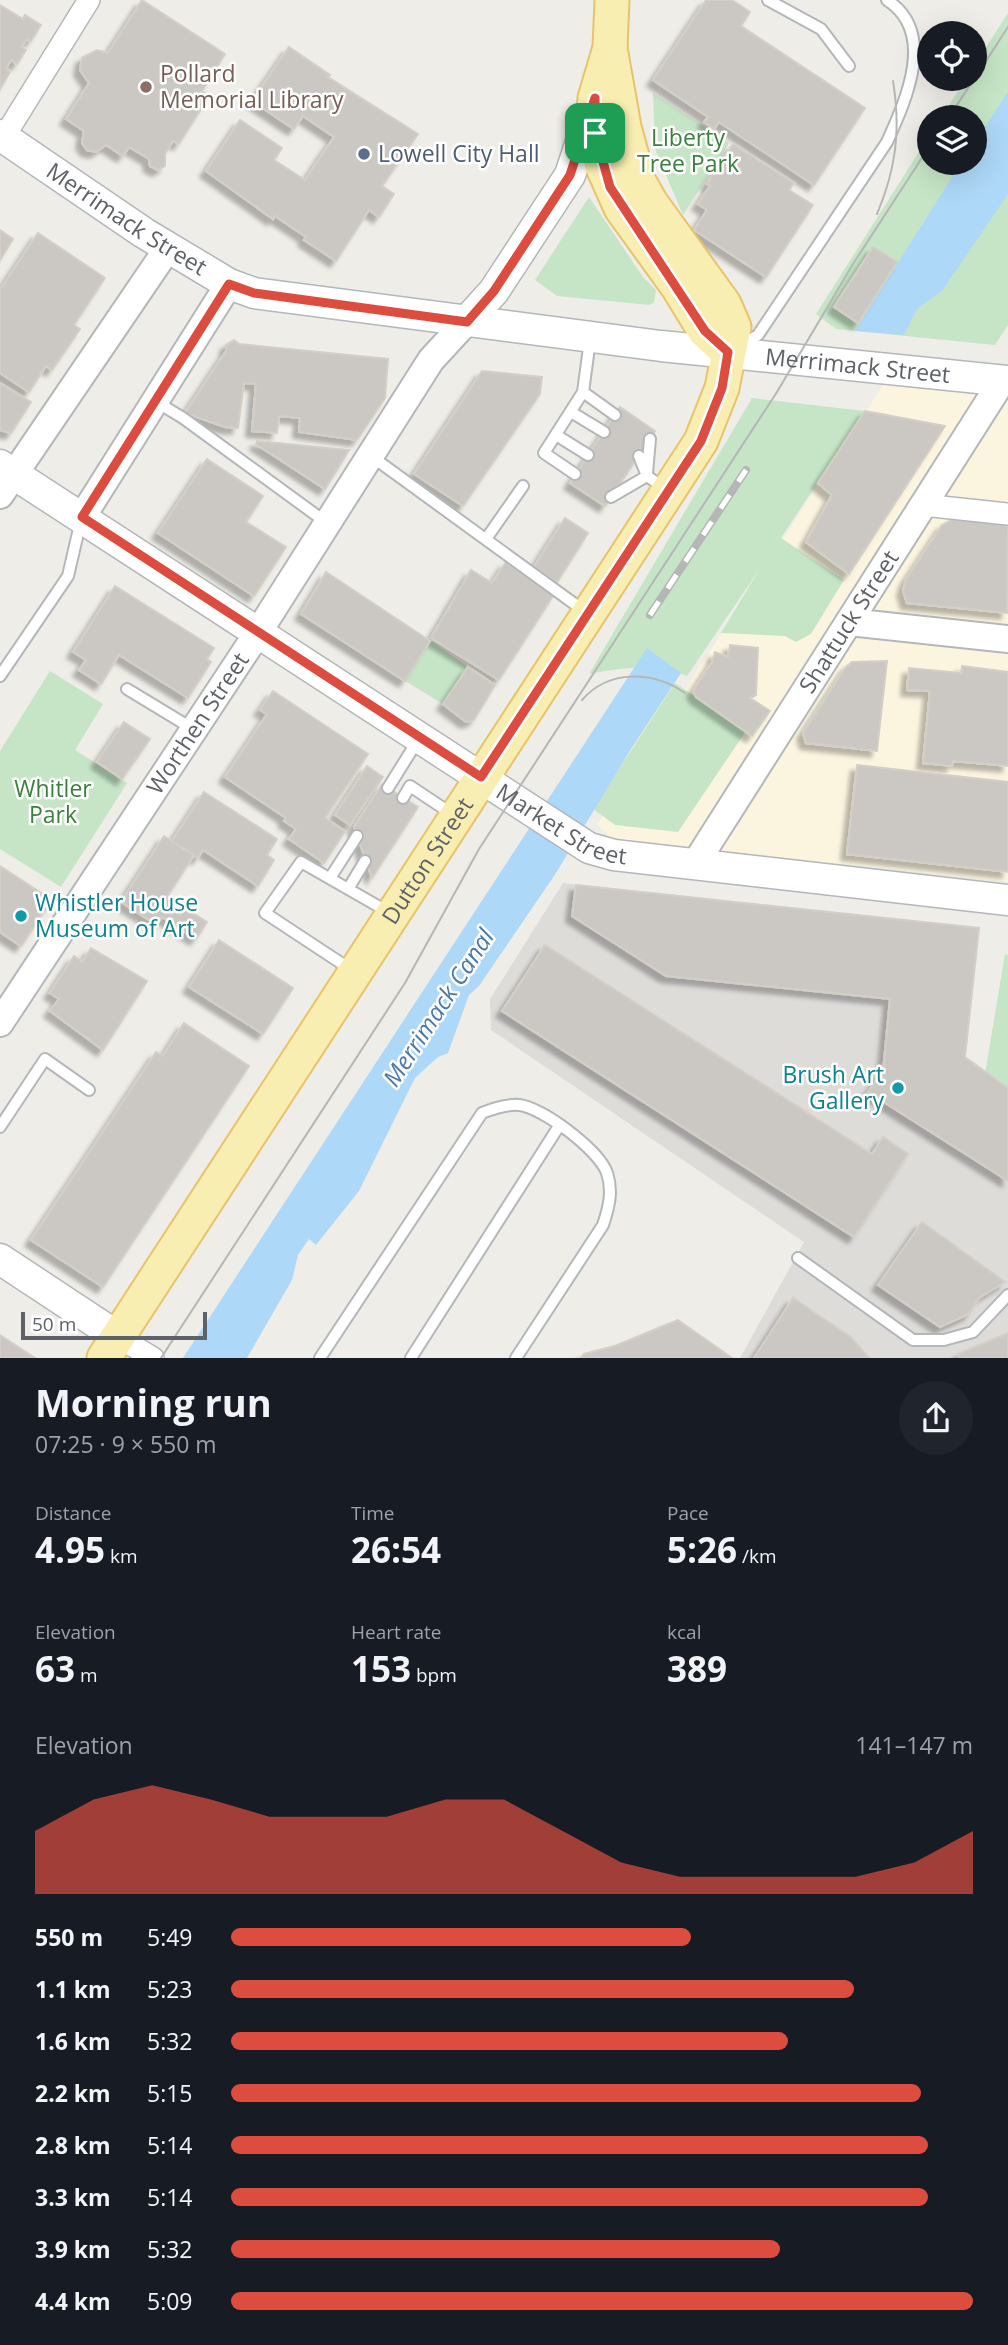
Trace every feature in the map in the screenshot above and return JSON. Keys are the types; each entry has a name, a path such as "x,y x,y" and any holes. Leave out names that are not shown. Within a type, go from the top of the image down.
{"main road":[{"path":"467,322 494,291 570,175 610,48 612,0"},
{"name":"Dutton Street","path":"111,1347 587,613 657,483 701,441 722,388 734,327 724,304 650,203 639,182 628,148 610,48"},
{"path":"595,98 595,133 610,187 705,331 728,352"},
{"name":"Merrimack Street","path":"2,136 168,248 229,284 254,293 591,337 1005,381"},
{"name":"Market Street","path":"5,478 82,517 578,841 605,853 1008,900"},
{"path":"0,1259 111,1347"}],"street":[{"path":"2,136 89,0"},
{"path":"5,478 168,248"},
{"path":"82,517 229,284"},
{"name":"Worthen Street","path":"0,1023 259,631 431,360 467,322"},
{"name":"Shattuck Street","path":"695,864 1005,381"},
{"path":"923,505 1008,514"},
{"path":"849,622 1008,639"},
{"path":"111,1347 153,1358"}],"lane":[{"path":"768,0 821,29 849,66"},
{"path":"728,352 758,335 887,142 898,118 910,85 915,53 910,28 901,11 887,0"},
{"path":"575,474 544,453 583,392 591,337"},
{"path":"583,392 615,415"},
{"path":"155,401 183,418 327,523"},
{"path":"571,412 604,432"},
{"path":"556,435 588,455"},
{"path":"650,439 657,483"},
{"path":"371,456 587,613"},
{"path":"639,456 657,483"},
{"path":"623,479 657,483"},
{"path":"611,497 657,483"},
{"path":"486,539 523,486"},
{"path":"0,676 68,576 82,517"},
{"path":"127,689 193,729"},
{"path":"388,788 420,737"},
{"path":"395,777 456,816"},
{"path":"403,798 410,786"},
{"path":"330,878 357,836"},
{"path":"348,889 365,861"},
{"path":"354,972 265,914 301,862 392,915"},
{"path":"0,1127 45,1059 89,1090"},
{"path":"320,1358 482,1113 500,1106 519,1105 538,1110 600,1160 607,1173 611,1203 603,1225 516,1358"},
{"path":"411,1358 559,1126"},
{"path":"798,1258 913,1340 944,1340 973,1332 1008,1295"}],"shaded area":[{"path":"891,373 1008,386 1008,882 613,839 597,825"},
{"path":"563,883 979,928 965,1057 1008,1088 1008,1358 740,1358 804,1242 491,1030 490,999"}],"green space":[{"path":"1008,13 1008,325 995,345 836,329 816,314 917,155 917,175 987,175 987,105 949,105 958,91 987,91 987,46"},
{"name":"Liberty Tree Park","path":"653,93 729,143 683,215 655,149"},
{"path":"589,197 643,277 656,290 654,302 650,305 557,296 535,280"},
{"path":"752,398 865,411 781,538 844,580 811,634 796,642 785,636 721,633 761,567 687,676 650,668 589,674"},
{"path":"431,641 468,667 443,704 405,681"},
{"name":"Whitler Park","path":"50,671 103,704 75,750 127,783 61,887 0,849 0,751"},
{"path":"675,683 746,731 678,832 615,825 593,809"},
{"path":"1005,954 1008,955 1008,1088 985,1074"}],"water":[{"path":"1008,92 1008,194 943,290 917,309 904,335 855,331 953,175 987,175 987,124"},
{"name":"Merrimack Canal","path":"647,648 681,673 631,749 556,873 479,986 469,995 448,1053 438,1057 415,1078 359,1191 316,1245 309,1239 298,1255 292,1280 247,1358 183,1358"}],"building":[{"name":"Pollard Memorial Library","path":"142,0 225,54 202,91 209,96 179,144 173,141 165,154 165,166 158,170 150,166 149,159 129,147 123,156 106,145 96,152 87,150 82,143 84,131 66,119 89,83 80,70 82,58 97,50 108,53"},
{"path":"706,0 732,0 750,12 741,26 865,108 814,185 719,122 714,129 704,122 708,117 653,80"},
{"path":"0,5 23,19 25,15 41,25 31,41 27,39 21,47 26,50 17,64 11,60 6,69 10,72 0,89"},
{"name":"Lowell City Hall","path":"289,47 330,75 328,77 418,134 382,186 394,194 379,217 369,210 336,261 304,240 306,237 275,216 273,219 206,171 240,120 282,148 274,160 305,180 334,137 303,116 294,129 252,101"},
{"path":"733,144 794,183 789,190 813,205 766,277 694,230 707,210 698,204 710,186 707,184"},
{"path":"0,230 13,239 0,260"},
{"path":"38,233 105,278 74,325 80,329 52,370 46,366 29,392 0,373 0,290"},
{"path":"873,247 897,262 858,323 834,307"},
{"path":"234,340 239,344 388,359 385,398 357,440 299,432 300,418 279,416 277,433 252,431 256,384 244,383 238,428 225,427 185,413 226,351 226,345"},
{"path":"482,371 542,377 540,394 463,506 414,474"},
{"path":"0,383 31,402 11,433 0,430"},
{"path":"620,407 655,431 605,506 570,483"},
{"path":"865,411 945,426 849,574 806,542 832,495 818,483"},
{"path":"257,441 349,450 325,489 256,444"},
{"path":"207,459 263,496 246,522 286,547 254,596 158,533"},
{"path":"565,518 588,533 557,582 534,567"},
{"path":"955,518 1008,523 1007,613 907,603 903,590 906,580 942,525"},
{"path":"506,562 553,596 499,680 431,638 471,570 492,583"},
{"path":"326,572 430,641 405,681 301,614"},
{"path":"115,586 214,648 207,659 211,662 188,698 119,655 101,684 79,670 86,660 73,652"},
{"path":"730,645 758,648 756,695 750,698 770,711 752,736 696,697 693,691 712,662 715,652 728,657"},
{"path":"887,661 877,751 806,743 803,733 846,667 852,662"},
{"path":"962,666 1008,672 1008,766 953,761 952,766 923,763 930,691 907,690 909,668 961,673"},
{"path":"468,667 495,685 474,720 466,722 443,704"},
{"path":"273,691 368,754 325,818 345,831 324,863 289,839 296,829 284,821 286,818 225,777 267,714 260,710"},
{"path":"124,722 150,739 122,779 97,762"},
{"path":"857,765 1008,782 1008,872 847,854"},
{"path":"367,766 383,777 350,825 335,815"},
{"path":"382,784 418,807 372,878 354,827"},
{"path":"204,792 277,839 267,855 274,860 258,886 203,850 198,858 172,841"},
{"path":"164,836 194,855 167,897 207,922 196,939 162,917 157,925 121,902"},
{"name":"Whistler House Museum of Art","path":"0,866 52,900 21,946 0,932"},
{"path":"576,885 979,928 965,1057 1008,1088 1008,1181 868,1092 883,1071 890,999 666,976 572,916"},
{"path":"576,885 979,928 965,1057 1008,1088 1008,1181 868,1092 883,1071 890,999 666,976 572,916"},
{"path":"219,940 293,988 263,1034 189,987"},
{"path":"545,945 872,1154 883,1137 908,1154 854,1237 502,1011"},
{"path":"545,945 872,1154 883,1137 908,1154 854,1237 502,1011"},
{"path":"91,948 147,981 103,1050 50,1011 59,999 50,993 74,956 82,962"},
{"path":"184,1023 249,1066 103,1287 31,1240 156,1052 163,1056"},
{"path":"922,1222 1005,1282 979,1298 969,1314 940,1327 878,1285"},
{"path":"922,1222 1005,1282 979,1298 969,1314 940,1327 878,1285"},
{"path":"793,1298 851,1337 869,1358 754,1358"},
{"path":"793,1298 851,1337 869,1358 754,1358"},
{"path":"678,1320 732,1358 581,1358 584,1354 615,1346"},
{"path":"1008,1333 1008,1358 960,1358 958,1354"},
{"path":"1008,1333 1008,1358 960,1358 958,1354"},
{"path":"0,1335 35,1358 0,1358"}],"tram line":[{"path":"987,59 1008,27"},
{"path":"877,214 889,181 895,149 897,116 893,81"},
{"path":"957,105 966,91"},
{"path":"161,1358 405,983 479,849 777,392 853,264 917,165"},
{"path":"582,700 605,683 632,677 659,680 685,693"}],"railway":[{"path":"650,615 746,470"}],"place":[{"name":"Pollard Memorial Library","path":"146,87"},
{"name":"Lowell City Hall","path":"364,154"},
{"name":"Whistler House Museum of Art","path":"21,916"},
{"name":"Brush Art Gallery","path":"898,1088"}],"route":[{"path":"595,98 595,133 601,163 621,208 678,287 705,331 728,352 722,388 701,441 481,777 82,517 229,284 254,293 467,322 494,291 570,175 595,98"}]}
